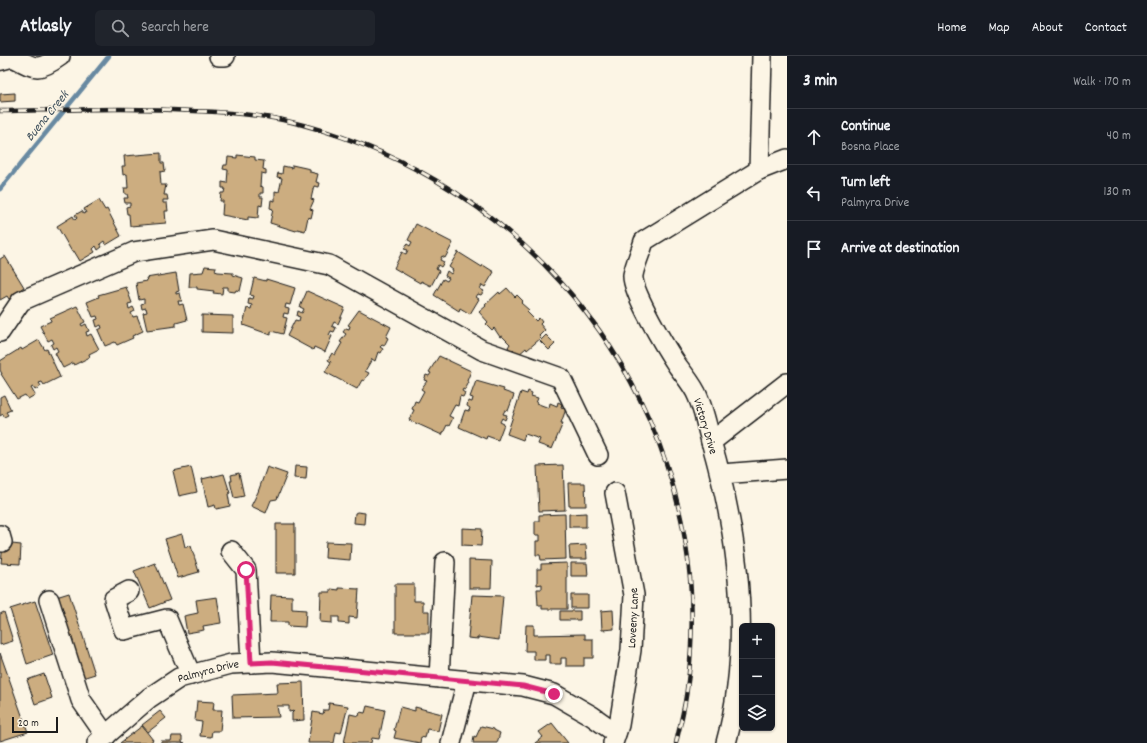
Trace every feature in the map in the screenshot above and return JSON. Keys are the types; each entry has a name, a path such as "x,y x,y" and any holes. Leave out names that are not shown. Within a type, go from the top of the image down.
{"main road":[{"path":"0,59 11,56"}],"street":[{"path":"11,56 33,68 47,66 60,56"},
{"path":"219,56 225,56"},
{"path":"759,170 762,56"},
{"name":"Victory Drive","path":"726,743 732,719 739,662 740,598 734,535 721,474 698,396 667,350 638,294 633,276 644,241 759,170 787,158"},
{"path":"0,332 21,301 113,261 134,252 213,240 329,265 482,350 561,378 598,455"},
{"path":"711,442 787,383"},
{"path":"721,474 787,469"},
{"name":"Loveeny Lane","path":"615,492 634,595 631,650 615,738"},
{"path":"231,551 246,570 251,663"},
{"path":"439,678 445,562"},
{"path":"129,591 114,599 124,630 168,619 191,675"},
{"path":"49,600 81,700 102,739"},
{"name":"Palmyra Drive","path":"102,739 150,698 179,678 231,664 272,662 523,686 554,694 592,716 615,738"},
{"path":"451,743 467,681"}],"building":[{"path":"15,93 15,101 0,102 0,94"},
{"path":"161,153 161,163 164,163 165,171 160,172 161,185 166,185 164,195 167,195 168,200 163,200 163,203 167,203 168,211 165,211 166,223 130,226 129,214 127,214 126,207 130,206 130,203 125,203 124,198 128,198 127,194 125,194 124,188 128,188 127,174 123,175 122,166 125,166 124,156"},
{"path":"237,155 255,157 255,160 264,161 263,169 266,170 266,174 261,173 260,186 263,187 263,193 260,193 260,197 263,197 262,206 259,205 258,218 248,217 248,220 222,215 223,201 220,201 221,193 224,193 225,188 222,188 222,182 227,183 228,170 223,169 224,165 227,165 228,157 237,158"},
{"path":"292,165 310,169 310,172 318,174 316,182 320,183 319,187 314,186 311,199 314,200 310,209 313,210 311,218 308,217 305,231 297,229 296,231 270,223 273,209 270,208 271,200 275,201 275,191 279,192 282,178 277,177 278,173 282,174 283,166 292,168"},
{"path":"99,200 105,210 107,209 121,236 106,245 104,241 100,244 102,247 98,250 96,246 93,249 95,252 80,261 74,251 72,252 57,226 73,216 75,220 77,218 75,215 82,211 84,214 86,213 84,209"},
{"path":"416,224 453,243 445,258 442,256 440,260 444,262 441,267 438,265 436,269 439,271 431,286 421,281 420,283 394,268 402,252 406,254 408,250 404,249 407,244 410,246 412,242 408,240"},
{"path":"458,252 482,267 483,265 494,272 485,287 482,285 480,289 484,291 481,295 478,294 476,297 479,299 470,314 460,308 459,311 434,295 443,279 447,281 449,278 445,276 447,271 451,274 453,270 449,267"},
{"path":"5,256 24,287 15,293 16,295 9,299 7,296 0,300 0,259"},
{"path":"205,266 216,267 215,271 233,273 233,275 243,278 240,291 228,291 228,287 223,287 222,294 213,293 214,291 197,289 197,287 189,287 190,273 203,272"},
{"path":"176,273 179,291 176,292 176,294 180,293 182,301 178,301 179,305 183,304 187,320 176,323 176,326 147,330 143,313 147,312 146,308 142,309 141,304 144,303 144,299 139,300 136,283 147,281 146,278"},
{"path":"254,278 266,281 266,279 295,288 290,305 286,304 285,308 289,309 288,314 284,313 283,317 287,318 283,334 271,331 271,335 243,325 247,308 251,309 252,305 248,304 249,298 253,299 254,296 250,295"},
{"path":"126,287 132,303 128,304 129,309 133,307 135,311 131,313 133,317 137,316 143,331 132,336 133,338 117,345 115,342 105,346 98,330 102,328 101,325 97,327 95,320 98,319 97,316 93,317 87,302 99,297 98,295"},
{"path":"507,288 515,297 517,295 523,301 521,303 529,310 527,312 536,321 539,318 542,322 540,324 545,330 539,336 541,338 527,350 526,348 518,355 513,349 511,351 508,347 510,344 502,336 500,337 494,328 492,330 486,324 488,322 479,312 499,292 500,294"},
{"path":"307,291 345,308 338,324 334,322 332,326 336,328 334,332 331,331 329,335 332,336 325,352 314,347 313,350 287,336 295,320 299,321 300,317 297,316 298,311 302,313 304,309 300,307"},
{"path":"77,306 85,322 81,324 82,326 86,324 89,331 86,332 87,336 91,334 99,349 89,354 90,357 74,365 73,363 63,368 55,353 58,351 56,347 53,349 51,345 54,343 52,339 48,341 40,326 51,321 50,318"},
{"path":"359,310 391,327 386,337 388,338 384,346 382,345 380,347 383,349 381,353 378,352 375,361 372,359 365,371 369,373 364,381 362,380 357,389 325,372 331,362 328,360 332,353 335,355 342,343 340,342 346,334 343,332 346,328 349,329 350,326 348,325"},
{"path":"202,315 233,316 233,333 202,332"},
{"path":"546,335 555,344 549,350 540,341"},
{"path":"39,340 45,350 47,349 60,377 44,385 42,382 39,383 41,386 35,390 33,387 31,388 35,395 28,399 25,395 17,399 1,374 0,361 21,348 22,350"},
{"path":"439,356 471,371 467,381 469,382 465,390 463,389 462,391 465,393 463,397 460,396 458,406 455,405 449,416 453,418 449,426 447,425 442,435 409,420 414,410 412,409 415,401 418,402 424,391 421,389 427,381 424,380 426,375 429,376 431,373 429,372"},
{"path":"476,381 504,389 503,391 514,395 508,411 505,410 503,414 507,415 505,420 502,418 500,422 504,424 498,440 487,436 486,439 459,427 465,410 469,411 470,408 467,406 468,401 472,402 473,398 470,397"},
{"path":"528,391 532,393 531,396 538,398 536,403 549,408 550,403 557,406 558,402 562,404 561,407 566,409 561,423 563,423 552,449 538,444 540,439 525,434 523,440 507,434 521,392 527,394"},
{"path":"4,395 11,410 6,412 8,415 4,417 3,414 0,416 0,397"},
{"path":"563,465 565,510 539,511 537,466"},
{"path":"295,466 307,467 306,479 294,478"},
{"path":"191,467 197,492 179,496 173,471"},
{"path":"267,467 287,474 277,499 271,500 266,513 251,506"},
{"path":"239,473 244,496 234,498 230,481 232,481 231,475"},
{"path":"224,474 230,493 228,494 230,506 216,509 215,505 208,507 202,479"},
{"path":"568,483 585,483 586,506 569,506"},
{"path":"355,513 365,513 364,524 354,523"},
{"path":"586,513 586,527 569,527 569,514"},
{"path":"565,514 566,559 541,560 540,555 536,555 536,541 540,541 540,535 535,535 535,521 539,521 539,515"},
{"path":"276,524 295,524 295,573 276,573"},
{"path":"462,528 482,529 481,546 462,545"},
{"path":"182,534 185,547 191,546 199,572 178,578 165,539"},
{"path":"326,542 351,543 350,560 325,558"},
{"path":"3,543 21,545 20,564 1,563"},
{"path":"586,545 587,559 570,559 569,546"},
{"path":"469,560 492,561 491,588 469,588"},
{"path":"155,563 170,600 150,608 134,571"},
{"path":"567,563 567,609 542,609 542,605 538,605 537,589 542,589 542,584 537,585 537,569 541,569 541,564"},
{"path":"571,563 587,563 588,576 571,576"},
{"path":"395,584 414,584 414,601 423,601 423,611 429,611 429,633 395,633"},
{"path":"339,588 359,589 357,618 349,617 349,624 339,623 339,617 332,617 332,623 320,622 321,592 331,592 331,589 339,590"},
{"path":"69,593 95,674 79,679 53,598"},
{"path":"271,595 292,596 292,609 306,610 305,627 288,626 288,622 270,622"},
{"path":"472,595 503,596 499,640 478,637 478,639 468,638"},
{"path":"571,595 588,595 588,608 571,608"},
{"path":"217,597 221,623 203,626 204,630 187,633 184,616 198,613 196,600"},
{"path":"35,601 53,655 27,664 10,609"},
{"path":"613,610 614,629 602,630 601,611"},
{"path":"560,611 580,611 580,620 560,620"},
{"path":"4,612 13,641 0,645 0,614"},
{"path":"526,625 534,625 534,635 585,634 585,639 593,639 593,658 584,658 584,666 566,666 566,658 561,658 561,664 550,664 550,655 545,655 545,660 534,660 534,651 525,651"},
{"path":"0,653 28,732 0,741"},
{"path":"44,674 52,698 35,704 27,680"},
{"path":"303,682 304,720 292,721 292,713 294,711 289,712 289,706 277,706 279,717 233,718 232,695 278,693 277,683"},
{"path":"197,701 214,702 213,710 222,710 220,731 212,731 211,737 200,736 202,722 195,721"},
{"path":"329,703 348,706 341,733 336,732 334,743 308,743 313,712 323,714 324,710 328,710"},
{"path":"367,706 385,710 379,739 372,738 371,743 344,743 350,714 359,716 360,712 365,713"},
{"path":"400,707 415,711 415,707 442,714 438,731 427,729 425,738 421,737 420,743 394,738 396,731 394,730"},
{"path":"160,711 166,718 148,732 142,725"},
{"path":"552,723 568,743 535,743 543,737 539,732"},
{"path":"142,726 153,740 149,743 120,743"},
{"path":"481,726 494,729 500,733 497,743 473,743 474,736 476,737"},
{"path":"172,736 182,736 182,742 185,743 161,743 161,741 171,741"}],"waterway":[{"name":"Buena Creek","path":"0,189 109,56"}],"railway":[{"path":"0,111 146,109 216,112 261,116 283,120 363,145 436,181 503,227 561,283 610,347 648,418 676,495 690,578 692,619 689,676 676,743"}],"route":[{"path":"246,570 251,663 272,662 523,686 554,694"}]}
